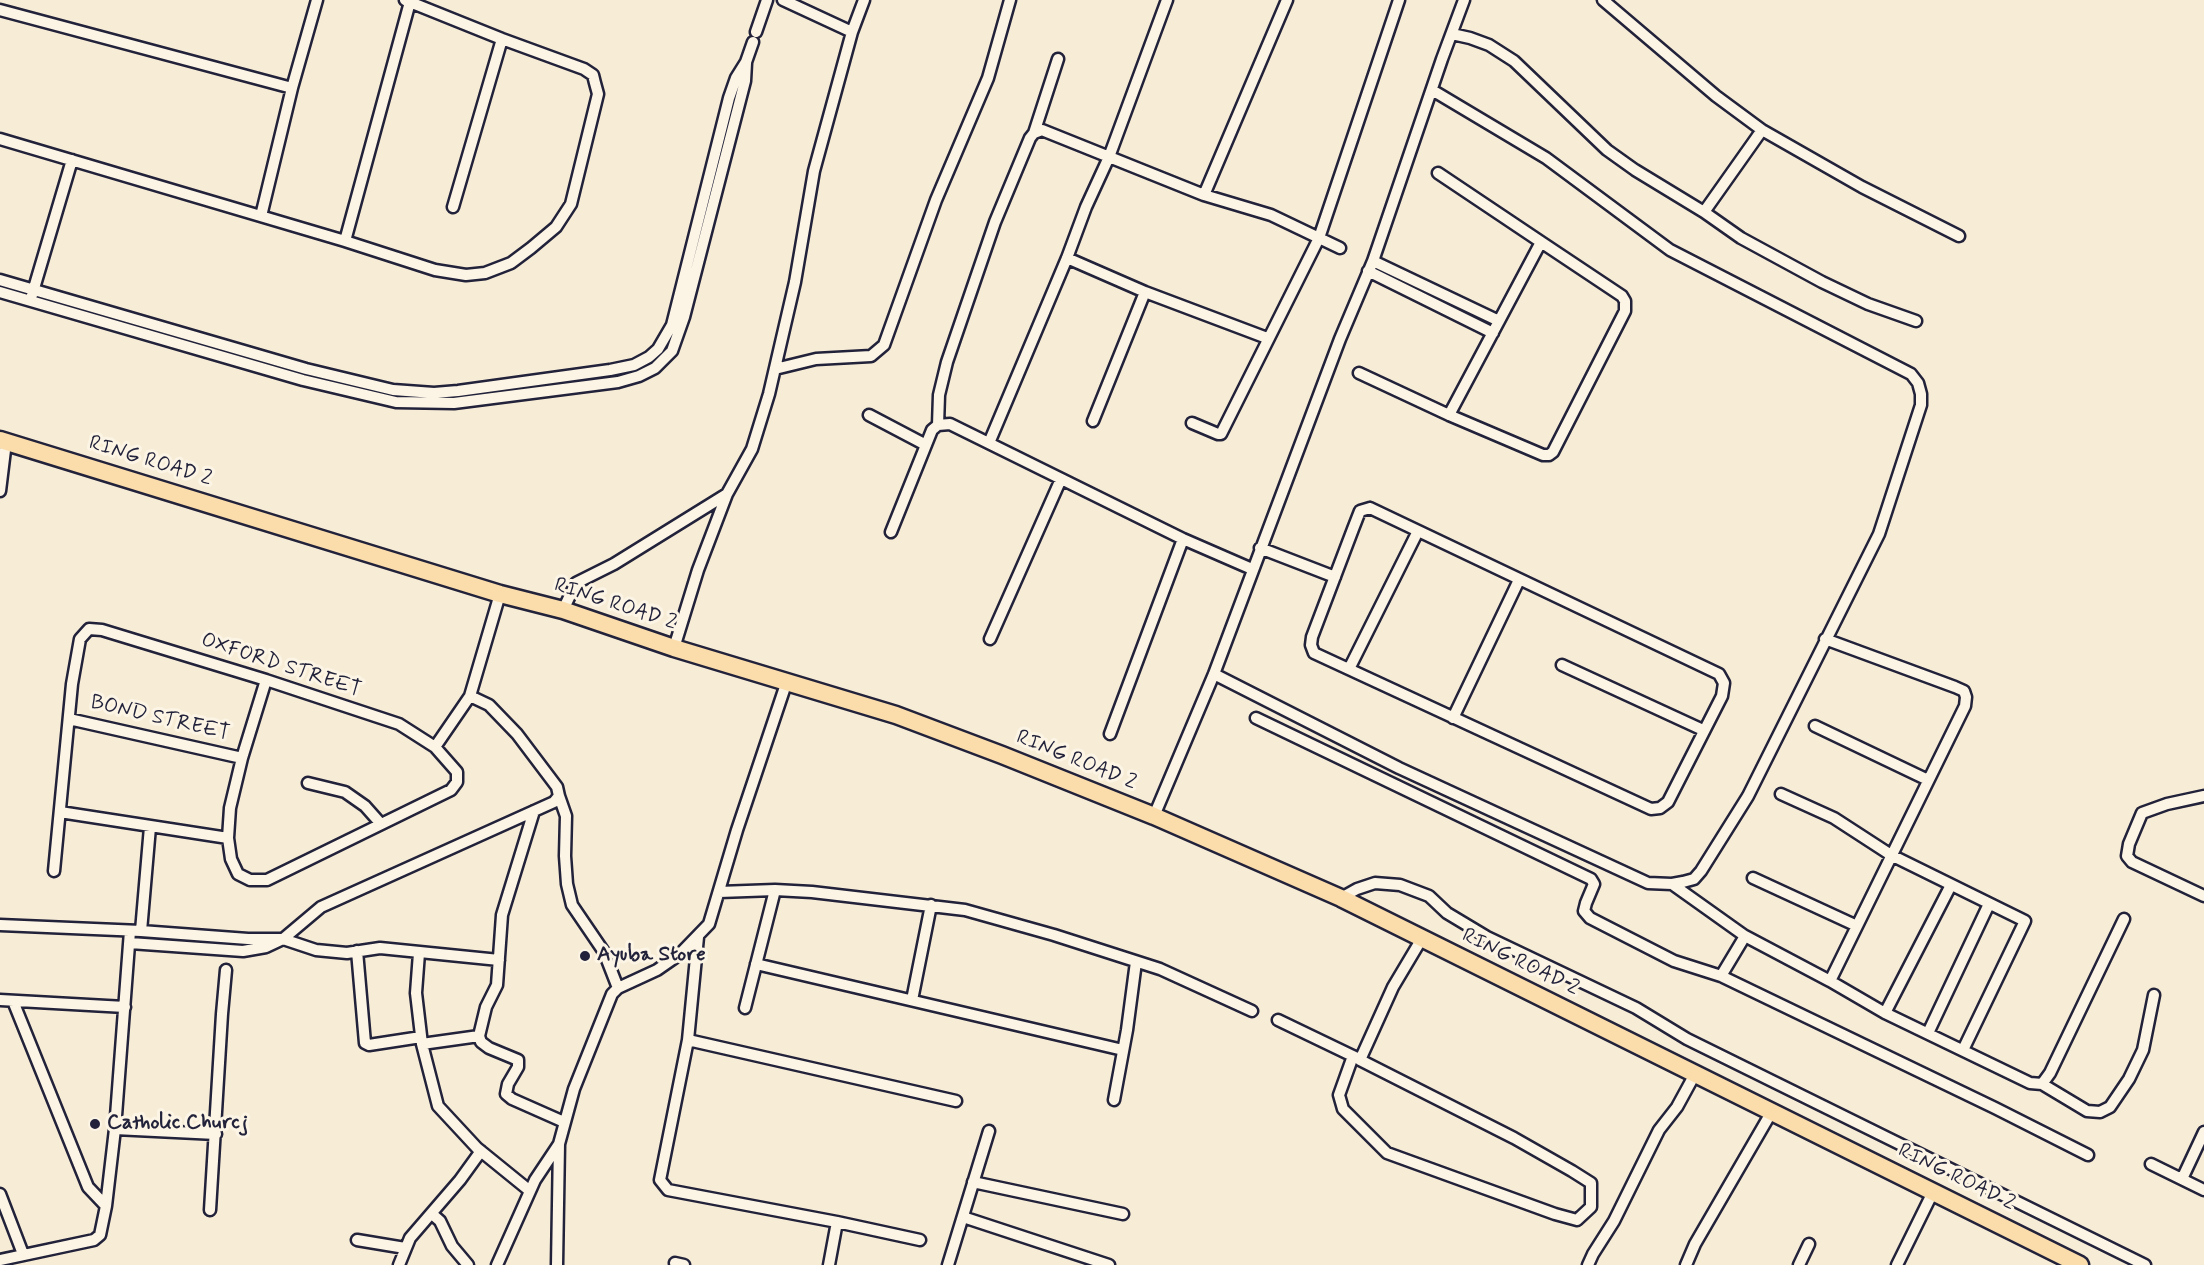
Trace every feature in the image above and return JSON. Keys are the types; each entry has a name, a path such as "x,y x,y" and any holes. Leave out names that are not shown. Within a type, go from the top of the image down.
{"main road":[{"name":"RING ROAD 2","path":"3,441 500,594 563,610 674,648 906,719 1002,755 1154,816 1341,898 2080,1265"}],"street":[{"path":"261,216 292,88 317,0"},
{"path":"0,292 32,296 369,386 408,392 435,393 610,370 634,364 649,357 666,339 672,325 745,81 746,62 767,0"},
{"path":"783,0 852,32"},
{"path":"674,648 698,570 727,494 752,450 775,369 795,282 814,171 852,32 864,0"},
{"path":"775,369 816,359 871,356 884,345 936,200 988,78 1010,0"},
{"path":"989,442 1109,157 1167,0"},
{"path":"1204,195 1287,0"},
{"path":"1192,423 1221,434 1319,238 1399,0"},
{"path":"1154,816 1214,674 1260,548 1373,261 1464,0"},
{"path":"1603,0 1716,96 1762,130 1862,187 1959,236"},
{"path":"0,139 345,241 435,270 466,275 485,273 510,263 556,227 571,204 598,94 593,75 584,69 407,1 345,241"},
{"path":"0,10 292,88"},
{"path":"1452,34 1489,45 1514,61 1607,150 1741,238 1868,304 1916,321"},
{"path":"453,207 502,39"},
{"path":"891,532 932,430 938,424 939,395 947,362 995,222 1034,133 1058,59"},
{"path":"1214,674 1399,768 1561,844 1648,883 1672,884 1694,879 1701,871 1748,796 1879,534 1921,405 1918,383 1911,374 1670,250 1546,158 1432,90"},
{"path":"1034,133 1042,130 1204,195 1271,215 1340,248"},
{"path":"1704,212 1762,130"},
{"path":"32,296 72,160"},
{"path":"1359,373 1543,455 1553,452 1625,311 1626,306 1622,296 1438,173"},
{"path":"0,280 32,296 303,380 396,402 465,401 618,382 639,376 655,368 672,351 684,316 699,239"},
{"path":"1449,415 1540,242"},
{"path":"1067,258 1145,292 1267,338"},
{"path":"1373,261 1499,321"},
{"path":"1368,272 1493,333"},
{"path":"1093,421 1145,292"},
{"path":"303,380 306,369"},
{"path":"869,415 926,445"},
{"path":"938,424 950,424 989,442 1183,538 1252,569"},
{"path":"0,491 3,441"},
{"path":"990,639 1061,479"},
{"path":"563,610 576,583 614,564 727,494"},
{"path":"1370,508 1418,531 1719,674 1724,683 1722,696 1668,802 1660,808 1651,809 1314,653 1311,645 1312,638 1360,511 1370,508"},
{"path":"1349,669 1418,531"},
{"path":"1110,734 1183,538"},
{"path":"1260,548 1335,577"},
{"path":"1453,718 1519,580"},
{"path":"435,747 470,696 500,594"},
{"name":"OXFORD STREET","path":"69,718 80,639 89,629 102,630 266,680 399,724 435,747 457,771 458,782 451,790 381,824"},
{"path":"1825,639 1964,691 1966,697 1965,705 1830,981"},
{"path":"1562,665 1703,730"},
{"path":"266,680 242,758 230,808 228,838 231,859 238,874 250,880 267,880 381,824 360,801 345,792 308,783"},
{"path":"557,1265 559,1144 574,1089 612,994 618,988 657,970 680,954 709,924 736,830 787,681"},
{"path":"470,696 489,705 517,734 557,787 566,816 565,856 567,884 572,905 604,952 618,988"},
{"path":"54,871 69,718"},
{"name":"BOND STREET","path":"69,718 242,758"},
{"path":"1256,718 1591,879 1594,884 1584,911 1590,918 1674,961 1721,976 1836,1033 1995,1107 2088,1155"},
{"path":"1815,726 1928,780"},
{"path":"1781,794 1834,818 1892,855 2025,921 1963,1050"},
{"path":"130,946 243,951 266,947 284,939 321,907 554,802 559,796"},
{"path":"2204,796 2167,804 2142,813 2129,844 2127,856 2132,862 2204,896"},
{"path":"534,811 502,915 497,986 486,1007 479,1036 481,1042 489,1048 518,1060 518,1066 508,1084 506,1094 512,1099 564,1122"},
{"path":"60,812 228,838"},
{"path":"0,1260 94,1240 100,1235 106,1206 115,1130 130,946 136,931 150,827"},
{"path":"1753,878 1857,926"},
{"path":"1341,898 1375,883 1400,885 1429,896 1446,913 1487,937 1636,1008 1687,1040 2145,1265"},
{"path":"1672,884 1745,936 1885,1013 2030,1083 2042,1084 2087,1111 2100,1112 2110,1107 2129,1079 2143,1050 2154,995"},
{"path":"1885,1013 1951,885"},
{"path":"719,892 775,890 965,910 1054,935 1160,969 1252,1011"},
{"path":"745,1008 775,890"},
{"path":"1928,1033 1989,904"},
{"path":"912,1000 931,905"},
{"path":"2042,1084 2050,1073 2124,919"},
{"path":"0,925 284,939 316,950 347,953 380,948 499,960"},
{"path":"1721,976 1745,936"},
{"path":"698,937 688,1040 660,1180 668,1190 920,1240"},
{"path":"1278,1020 1356,1058 1514,1138 1591,1183 1592,1207 1577,1220 1555,1215 1387,1153 1343,1109 1339,1095 1356,1058 1421,939"},
{"path":"357,951 365,1043 369,1045 479,1036"},
{"path":"419,953 416,993 422,1040 438,1106 481,1151 530,1191"},
{"path":"1114,1100 1136,962"},
{"path":"756,964 1123,1050"},
{"path":"210,1210 226,970"},
{"path":"0,1000 125,1007"},
{"path":"13,1001 88,1187 106,1206"},
{"path":"688,1040 956,1101"},
{"path":"1588,1265 1614,1221 1659,1130 1677,1107 1695,1074"},
{"path":"1686,1265 1695,1244 1771,1113"},
{"path":"115,1130 216,1134"},
{"path":"948,1265 989,1131"},
{"path":"2182,1179 2204,1132"},
{"path":"497,1265 530,1191 559,1144"},
{"path":"399,1265 410,1238 432,1214 481,1151"},
{"path":"2151,1164 2204,1190"},
{"path":"973,1182 1123,1214"},
{"path":"1897,1265 1933,1192"},
{"path":"0,1194 23,1254"},
{"path":"432,1214 440,1221 452,1246 468,1265"},
{"path":"963,1217 1109,1265"},
{"path":"829,1265 837,1222"},
{"path":"357,1240 405,1248"},
{"path":"1799,1265 1809,1244"}],"place":[{"name":"Ayuba Store","path":"585,956"},
{"name":"Catholic Churcj","path":"95,1124"}]}
